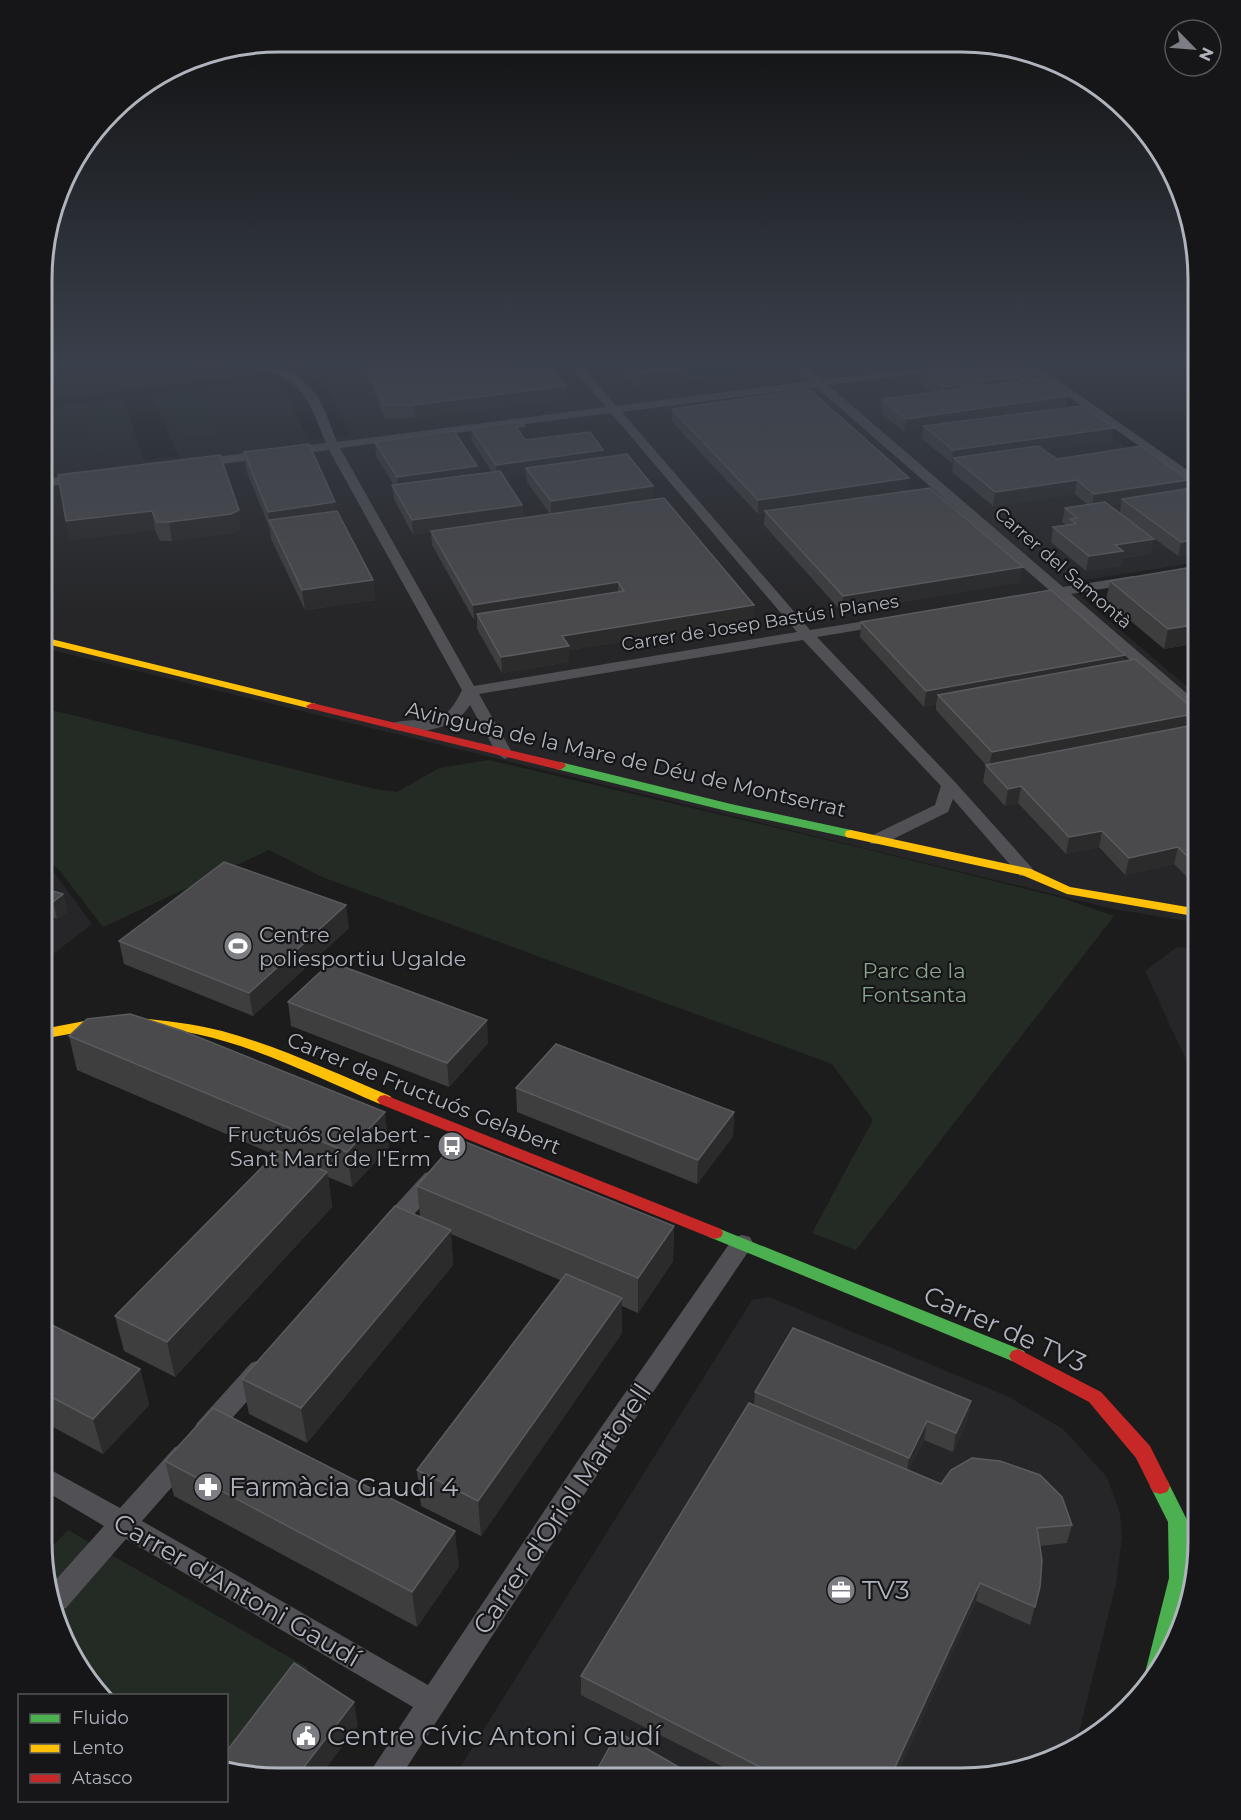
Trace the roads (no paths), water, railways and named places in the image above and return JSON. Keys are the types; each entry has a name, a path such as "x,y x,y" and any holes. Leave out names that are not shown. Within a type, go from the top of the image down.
{"street":[{"path":"180,465 341,445"},
{"path":"644,445 807,635 949,785 1026,872"},
{"name":"Carrer del Samontà","path":"890,445 1188,703"},
{"path":"1143,445 1188,476"},
{"path":"333,446 505,754"},
{"path":"52,482 89,477"},
{"path":"1013,600 1144,578"},
{"name":"Carrer de Josep Bastús i Planes","path":"469,691 896,620"},
{"name":"Avinguda de la Mare de Déu de Montserrat","path":"52,642 505,754 1026,872 1067,890 1188,911"},
{"path":"397,726 427,725 448,719 458,711 469,691"},
{"path":"877,840 942,808 949,785"},
{"name":"Carrer de Fructuós Gelabert","path":"52,1032 82,1024 119,1021 155,1021 206,1029 459,1150 742,1244"},
{"path":"377,1241 459,1150"},
{"name":"Carrer de TV3","path":"742,1244 1021,1357 1095,1397 1143,1452 1178,1522 1179,1578 1163,1645"},
{"name":"Carrer d'Oriol Martorell","path":"389,1768 588,1467 742,1244"},
{"path":"59,1595 273,1355"},
{"name":"Carrer d'Antoni Gaudí","path":"52,1482 432,1703"}],"place":[{"name":"Centre poliesportiu Ugalde","path":"238,946"},
{"name":"Fructuós Gelabert - Sant Martí de l'Erm","path":"452,1146"},
{"name":"Farmàcia Gaudí 4","path":"208,1487"},
{"name":"TV3","path":"841,1590"},
{"name":"Centre Cívic Antoni Gaudí","path":"306,1736"}],"park label":[{"name":"Parc de la Fontsanta","path":"914,982"}]}
